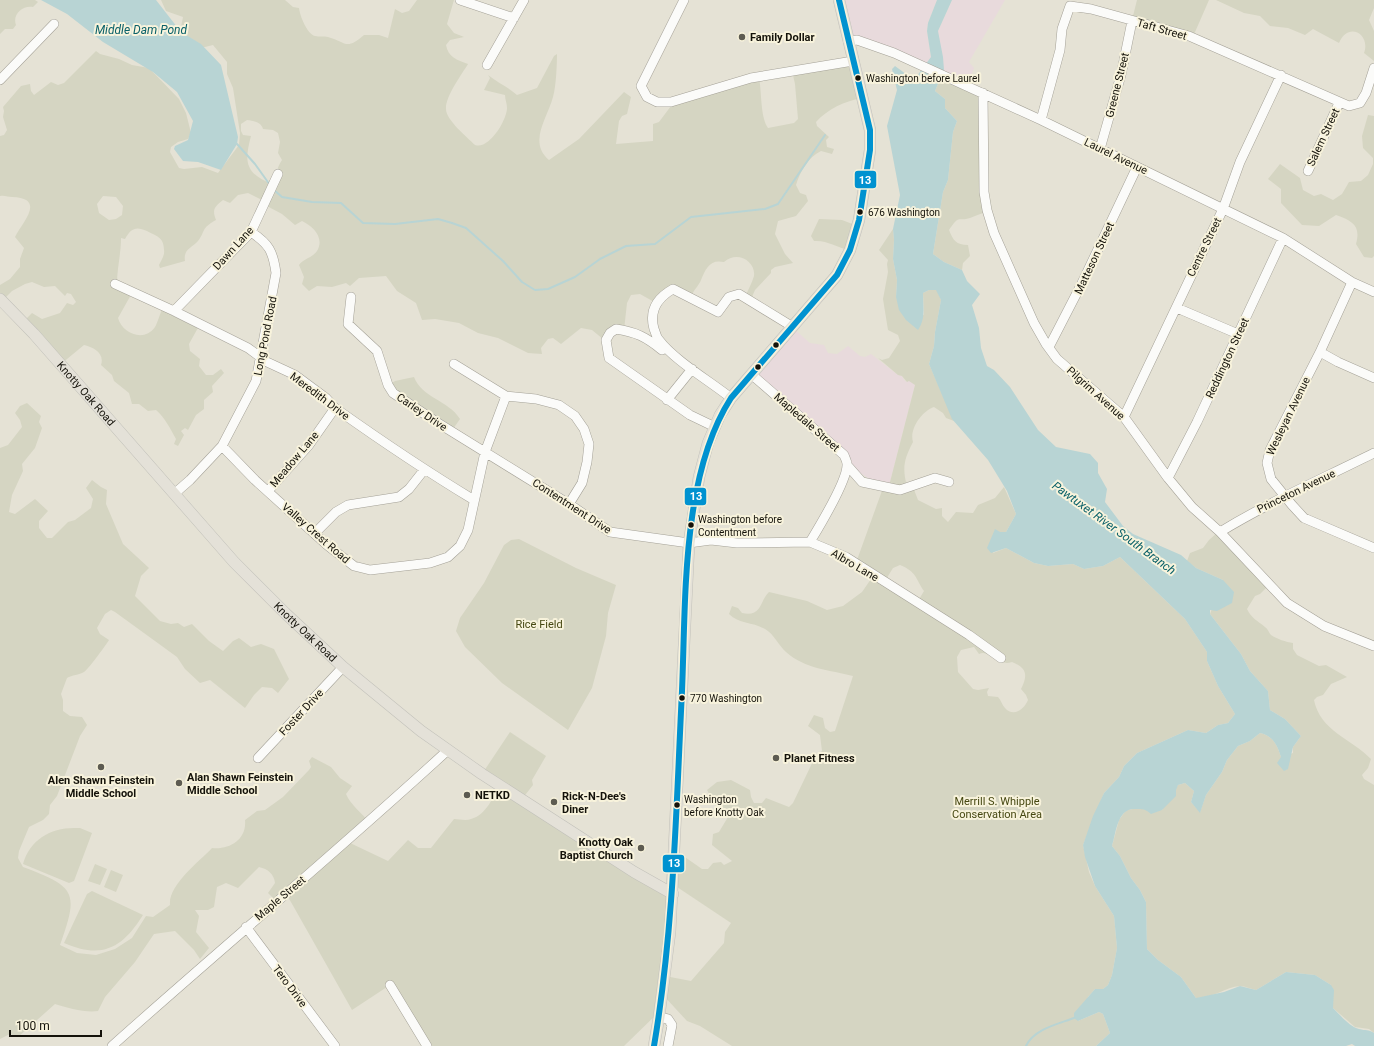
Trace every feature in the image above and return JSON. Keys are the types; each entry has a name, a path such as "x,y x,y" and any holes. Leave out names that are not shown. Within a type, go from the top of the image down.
{"main road":[{"path":"654,1046 670,932 673,894 689,543 700,477 708,443 731,398 837,275 850,250 859,220 870,150 870,130 839,0"},
{"name":"Knotty Oak Road","path":"0,299 39,340 174,494 262,590 343,667 421,731 448,750 634,872 673,894"}],"street":[{"path":"460,0 514,18"},
{"path":"487,64 524,0"},
{"path":"684,0 641,86 646,97 657,102 671,102 752,78 853,61"},
{"name":"Taft Street","path":"1041,120 1060,50 1062,29 1070,6 1091,9 1189,36 1349,106 1360,103 1366,93 1374,68"},
{"name":"Greene Street","path":"1100,149 1122,75 1132,21"},
{"path":"0,80 54,24"},
{"name":"Laurel Avenue","path":"848,41 857,40 873,45 915,62 1184,188 1283,238 1352,282 1374,292"},
{"name":"Centre Street","path":"1124,417 1223,209 1240,162 1281,75"},
{"name":"Pilgrim Avenue","path":"983,93 984,192 987,210 994,233 1034,323 1049,347 1066,367 1124,417 1168,478 1192,507 1220,532 1287,603 1324,626 1374,646"},
{"name":"Salem Street","path":"1308,171 1339,102"},
{"name":"Matteson Street","path":"1049,347 1082,283 1137,167"},
{"name":"Dawn Lane","path":"174,311 251,232 278,174"},
{"name":"Long Pond Road","path":"174,494 190,480 222,446 256,381 276,273 274,257 266,242 251,232"},
{"name":"Reddington Street","path":"1168,478 1197,422 1283,238"},
{"name":"Wesleyan Avenue","path":"1352,282 1320,352 1270,450 1267,463 1271,479 1304,518 1374,548"},
{"name":"Meredith Drive","path":"116,284 248,348 267,362 295,375 326,398 334,408 408,457 424,470 474,500"},
{"path":"731,398 674,355 658,340 652,320 655,304 663,294 673,289 718,312 729,297 738,294 793,327"},
{"name":"Carley Drive","path":"351,297 348,324 377,351 388,385 393,393 438,423 486,452"},
{"path":"1177,308 1238,334"},
{"path":"674,355 667,354 637,333 629,331 616,329 610,333 606,340 609,358 690,415 715,427"},
{"path":"1320,352 1338,362 1374,378"},
{"path":"454,364 506,396 536,399 559,405 574,416 584,429 589,444 587,462 582,483 569,504"},
{"path":"668,400 692,368"},
{"name":"Mapledale Street","path":"751,374 844,455 847,465 862,482 900,490 935,478 949,482"},
{"name":"Valley Crest Road","path":"222,446 234,460 268,491 354,566 370,570 430,563 448,557 460,546 468,530 486,452 506,396"},
{"name":"Meadow Lane","path":"268,491 309,445 334,408"},
{"name":"Contentment Drive","path":"486,452 569,504 610,532 689,543"},
{"name":"Princeton Avenue","path":"1220,532 1253,512 1284,496 1374,453"},
{"path":"810,542 832,504 847,465"},
{"path":"315,533 336,512 348,505 399,498 409,489 424,470"},
{"name":"Albro Lane","path":"689,543 711,540 737,543 810,542 846,558 969,635 1001,658"},
{"name":"Foster Drive","path":"258,758 343,667"},
{"name":"Maple Street","path":"112,1046 246,927 374,818 448,750"},
{"name":"Tero Drive","path":"246,927 335,1046"},
{"path":"390,985 427,1046"},
{"path":"659,1018 668,1019 672,1025 672,1032 668,1046"}],"shaded area":[{"path":"838,0 937,0 928,23 927,31 931,57 924,67 849,35"},
{"path":"952,0 1005,0 969,62 974,68 968,84 942,75 938,31"},
{"path":"793,328 810,343 824,345 828,353 837,354 848,346 860,356 865,357 871,354 898,375 902,376 904,380 907,382 909,380 915,385 889,486 874,482 848,465 844,454 753,372"}],"green space":[{"path":"0,0 35,0 38,2 33,7 26,7 19,11 15,21 16,25 13,29 5,29 0,34"},
{"path":"161,0 285,0 293,7 299,8 304,24 312,35 328,37 349,44 358,40 364,35 379,35 388,38 395,9 402,13 409,11 417,0 454,0 447,24 454,33 464,37 450,40 446,45 451,55 468,64 448,98 446,109 449,118 475,145 486,143 501,126 507,108 505,95 484,90 490,78 488,75 517,95 537,88 554,56 557,54 554,93 539,138 543,153 549,160 579,139 624,92 631,97 627,114 622,116 619,121 616,144 653,141 653,124 659,122 674,102 759,78 762,111 768,128 794,123 798,119 795,84 792,71 851,60 863,98 849,101 837,106 816,122 817,126 829,137 826,140 827,147 834,149 832,154 821,151 812,157 805,165 796,185 800,193 806,195 808,201 796,216 778,221 775,234 785,254 793,263 775,267 771,270 771,273 755,290 751,299 745,297 754,276 754,271 749,262 740,257 734,257 724,262 719,261 709,265 691,296 672,289 656,303 640,294 631,295 627,303 624,330 610,337 609,344 592,330 581,328 561,344 553,338 548,339 541,348 542,354 528,353 498,338 478,333 459,323 435,319 422,320 416,303 397,291 386,276 359,278 350,286 346,283 332,287 317,286 309,291 302,284 304,277 299,265 317,251 320,242 317,233 314,229 302,221 295,225 282,214 265,205 264,201 248,193 238,195 230,203 223,200 218,205 214,211 216,220 205,228 198,241 188,249 185,254 185,261 160,268 159,265 163,258 164,252 163,242 156,236 143,229 137,228 132,230 125,239 121,238 117,284 132,293 118,318 120,323 129,332 140,335 145,334 150,332 155,327 163,307 199,326 189,344 190,351 200,359 199,366 206,375 213,375 221,369 224,373 212,386 213,392 204,400 204,409 196,415 188,430 185,428 181,431 184,435 178,446 174,444 176,439 162,416 156,410 148,411 139,404 132,404 129,393 114,381 112,375 101,365 101,357 97,351 84,345 61,364 23,322 32,313 42,319 60,313 67,303 73,305 76,302 71,294 67,293 65,296 55,286 44,287 32,282 12,291 2,301 0,299 0,285 10,279 20,267 20,259 24,248 15,237 29,212 30,206 28,202 22,198 0,196 0,136 4,135 7,130 3,117 3,107 21,86 30,84 31,91 34,95 51,82 58,85 64,83 96,51 100,54 119,59 132,65 149,68 179,99 186,113 191,133 188,139 178,142 171,147 170,152 179,168 184,169 202,167 218,173 239,145 240,133 233,88 227,74 227,62 213,45 201,48 180,32 183,17 166,11","holes":["247,120 255,121 259,123 263,129 273,130 278,133 280,142 278,153 282,160 272,184 256,176 249,166 247,160 251,136 243,135 241,131 241,124","103,196 116,197 123,206 122,215 116,219 109,220 99,213 97,204"]},
{"path":"1137,0 1209,0 1192,39 1132,20"},
{"path":"1216,0 1374,0 1374,8 1369,20 1374,31 1374,61 1364,53 1365,46 1362,36 1353,31 1343,36 1339,43 1313,29 1305,35 1288,28 1270,26 1260,16 1244,13"},
{"path":"942,75 981,92 986,212 970,218 957,220 949,230 952,237 958,243 968,245 970,256 963,263 962,270 944,262 933,254 943,192 948,180 953,132 957,121 945,108 945,99 935,91"},
{"path":"1368,115 1374,116 1374,256 1372,258 1364,257 1356,244 1356,228 1347,220 1336,215 1319,226 1302,225 1281,203 1281,189 1268,179 1280,164 1300,178 1303,190 1314,196 1321,194 1333,200 1342,194 1349,182 1361,181 1368,175 1373,164 1373,158 1363,148 1362,136"},
{"path":"819,219 842,220 855,225 849,250 827,243 814,241 811,236"},
{"name":"Merrill S. Whipple Conservation Area","path":"893,229 893,259 897,280 896,297 924,315 923,293 929,290 937,290 941,300 934,346 929,364 954,421 946,418 943,413 934,407 929,409 921,416 913,432 913,442 904,469 907,486 913,487 918,500 936,509 942,508 942,516 948,522 956,512 973,513 978,505 995,498 1004,487 1016,514 1006,532 1000,532 993,553 1006,548 1034,563 1048,566 1073,564 1084,569 1103,566 1120,557 1185,619 1207,652 1207,661 1218,686 1235,714 1228,723 1218,725 1206,733 1188,730 1137,753 1124,766 1119,777 1104,793 1083,845 1089,872 1095,886 1114,916 1117,948 1112,975 1108,985 1103,989 1095,989 1088,997 1078,1021 1099,1012 1103,1014 1110,1033 1096,1046 732,1046 700,1026 687,1021 663,995 660,1011 624,1046 426,1046 390,985 352,1010 287,895 277,902 268,893 275,883 273,877 270,872 259,867 238,888 226,883 217,887 214,907 208,910 195,910 199,916 196,932 209,948 200,959 194,950 175,931 154,934 135,962 105,997 98,1011 82,1011 55,1004 18,1037 10,1034 0,1039 0,448 8,445 22,427 20,420 15,413 20,406 27,403 41,416 39,422 42,428 35,448 22,464 23,471 12,495 9,512 15,514 35,499 48,511 39,521 39,528 47,538 52,538 68,522 75,520 91,508 93,499 86,488 92,480 107,490 106,504 123,544 149,568 141,576 135,596 160,621 171,624 178,623 184,627 192,624 209,641 223,651 233,641 239,638 251,647 261,644 274,649 289,679 278,693 272,688 262,687 245,708 210,680 200,683 185,669 177,657 115,612 111,610 105,614 97,628 100,634 109,640 86,671 67,678 61,694 63,700 63,711 70,716 82,717 87,725 80,736 57,796 50,805 49,814 43,820 29,827 19,851 18,858 23,867 54,880 63,886 68,894 71,902 70,913 60,945 77,953 96,955 115,949 132,938 146,916 153,917 170,905 171,897 179,882 185,874 212,848 225,847 236,842 243,833 245,820 257,811 265,810 283,797 309,770 311,767 309,761 312,757 331,767 340,778 352,786 346,794 369,823 348,842 388,861 408,840 418,848 431,848 454,819 467,820 476,817 489,805 499,784 482,774 510,732 546,756 532,780 533,785 522,799 673,894 665,976 691,981 724,943 725,932 731,923 674,885 675,867 682,855 702,869 708,869 713,863 721,862 724,865 732,861 712,845 713,834 719,832 728,817 727,811 713,801 707,790 717,782 731,780 750,790 754,803 762,803 766,798 789,807 793,803 816,755 822,751 820,735 808,726 814,715 823,718 825,728 830,732 835,731 853,676 818,668 793,658 765,629 737,620 729,614 732,606 738,608 742,613 748,614 757,611 769,592 807,601 827,610 843,606 862,592 871,579 857,560 883,488 889,486 915,385 909,381 907,382 902,376 898,375 878,358 882,360 889,358 900,341 898,335 888,330 883,299 888,272 888,260 879,250","holes":["900,565 913,573 924,591 918,601 885,581 893,568","974,647 979,654 987,654 1002,662 1012,662 1023,669 1025,672 1025,680 1021,689 1028,700 1024,707 1015,712 1008,711 998,697 988,696 987,692 989,688 978,690 973,689 958,672 957,657 961,650"]},
{"path":"414,377 423,390 449,407 460,419 453,429 389,385 395,381"},
{"path":"1218,532 1269,585 1260,594 1255,596 1247,609 1251,615 1266,628 1271,635 1293,643 1293,649 1297,655 1319,666 1326,665 1347,677 1331,684 1323,695 1314,700 1317,711 1330,727 1371,759 1368,768 1362,775 1364,779 1374,785 1374,1033 1369,1029 1355,1027 1333,1008 1331,985 1315,975 1286,972 1256,990 1240,986 1229,988 1208,997 1196,998 1181,977 1158,960 1147,949 1146,902 1140,890 1131,878 1120,856 1112,846 1119,820 1126,810 1140,808 1162,810 1178,785 1185,783 1194,791 1191,802 1200,812 1206,795 1222,772 1227,760 1238,746 1250,741 1260,733 1264,734 1274,742 1281,757 1293,753 1293,747 1301,736 1285,719 1270,710 1268,691 1250,671 1241,654 1210,614 1223,580 1196,568 1187,561 1190,553 1203,548"},
{"name":"Rice Field","path":"519,539 576,568 616,585 608,613 606,636 592,688 568,730 502,683 465,647 456,631 460,618 484,583 504,545 511,540"},
{"path":"80,828 92,833 74,881 69,883 23,864 31,848 42,837 57,830"},
{"path":"95,864 107,869 100,885 88,881"},
{"path":"111,870 123,875 116,892 104,887"},
{"path":"92,891 143,915 128,935 111,947 101,950 78,948 64,943 87,894"}],"water":[{"name":"Middle Dam Pond","path":"41,0 156,0 181,32 201,44 221,65 238,137 237,144 221,170 198,162 183,161 174,149 175,146 188,140 193,121 177,92 153,72 103,42 67,14"},
{"name":"Pawtuxet River South Branch","path":"937,0 952,0 938,31 944,70 935,91 945,99 945,108 957,121 953,132 948,180 943,192 933,254 944,262 962,270 967,281 980,294 972,305 979,328 981,348 987,366 994,370 1010,387 1038,430 1056,447 1090,454 1098,463 1098,473 1107,489 1105,502 1123,526 1133,534 1181,555 1196,568 1223,580 1234,592 1232,603 1217,611 1210,610 1210,614 1241,654 1250,671 1268,691 1270,710 1285,719 1301,736 1293,747 1288,769 1284,771 1277,763 1281,757 1278,749 1268,736 1260,733 1250,741 1238,746 1227,760 1222,772 1206,795 1200,813 1191,802 1194,791 1185,783 1178,785 1176,796 1162,810 1151,814 1143,809 1134,809 1128,810 1124,813 1118,823 1112,846 1120,856 1131,878 1140,890 1146,902 1147,949 1158,960 1181,977 1196,998 1224,992 1240,986 1256,990 1286,972 1315,975 1331,985 1334,990 1333,1008 1342,1017 1356,1028 1374,1033 1374,1046 1355,1046 1352,1044 1346,1046 1096,1046 1110,1033 1103,1014 1099,1012 1078,1021 1074,1018 1074,1013 1095,989 1103,989 1108,985 1112,975 1117,948 1114,916 1095,886 1085,857 1083,845 1093,816 1104,793 1119,777 1124,766 1137,753 1188,730 1206,733 1218,725 1228,723 1235,714 1218,686 1207,661 1207,652 1185,619 1120,557 1103,566 1084,569 1073,564 1048,566 1034,563 1006,548 991,553 987,548 995,529 1000,532 1006,532 1016,514 1007,491 988,460 952,419 929,364 934,346 941,300 936,290 929,290 923,293 923,317 921,326 918,330 906,320 899,310 896,297 897,280 893,259 893,229 900,195 887,126 897,90 892,69 895,66 914,80 931,57 927,31 928,23"}],"waterway":[{"path":"274,190 282,197 312,202 341,203 363,223 395,224 438,219 466,228 503,261 522,282 535,290 548,289 575,277 600,259 626,246 655,244 691,217 765,209 778,204 825,135"},
{"path":"237,144 255,164 270,185"},
{"path":"1026,1046 1040,1031 1074,1018"}],"transit line":[{"name":"13","path":"654,1046 661,1002 670,913 676,825 684,618 689,540 703,464 715,429 731,398 837,275 850,250 859,220 870,150 870,130 839,0"}],"place":[{"name":"Family Dollar","path":"742,37"},
{"name":"Washington before Laurel","path":"858,78"},
{"name":"676 Washington","path":"860,212"},
{"name":"Washington before Contentment","path":"691,525"},
{"name":"770 Washington","path":"682,698"},
{"name":"Planet Fitness","path":"776,758"},
{"name":"Alen Shawn Feinstein Middle School","path":"101,767"},
{"name":"Alan Shawn Feinstein Middle School","path":"179,783"},
{"name":"NETKD","path":"467,795"},
{"name":"Rick-N-Dee's Diner","path":"554,802"},
{"name":"Washington before Knotty Oak","path":"677,805"},
{"name":"Knotty Oak Baptist Church","path":"641,848"}]}
